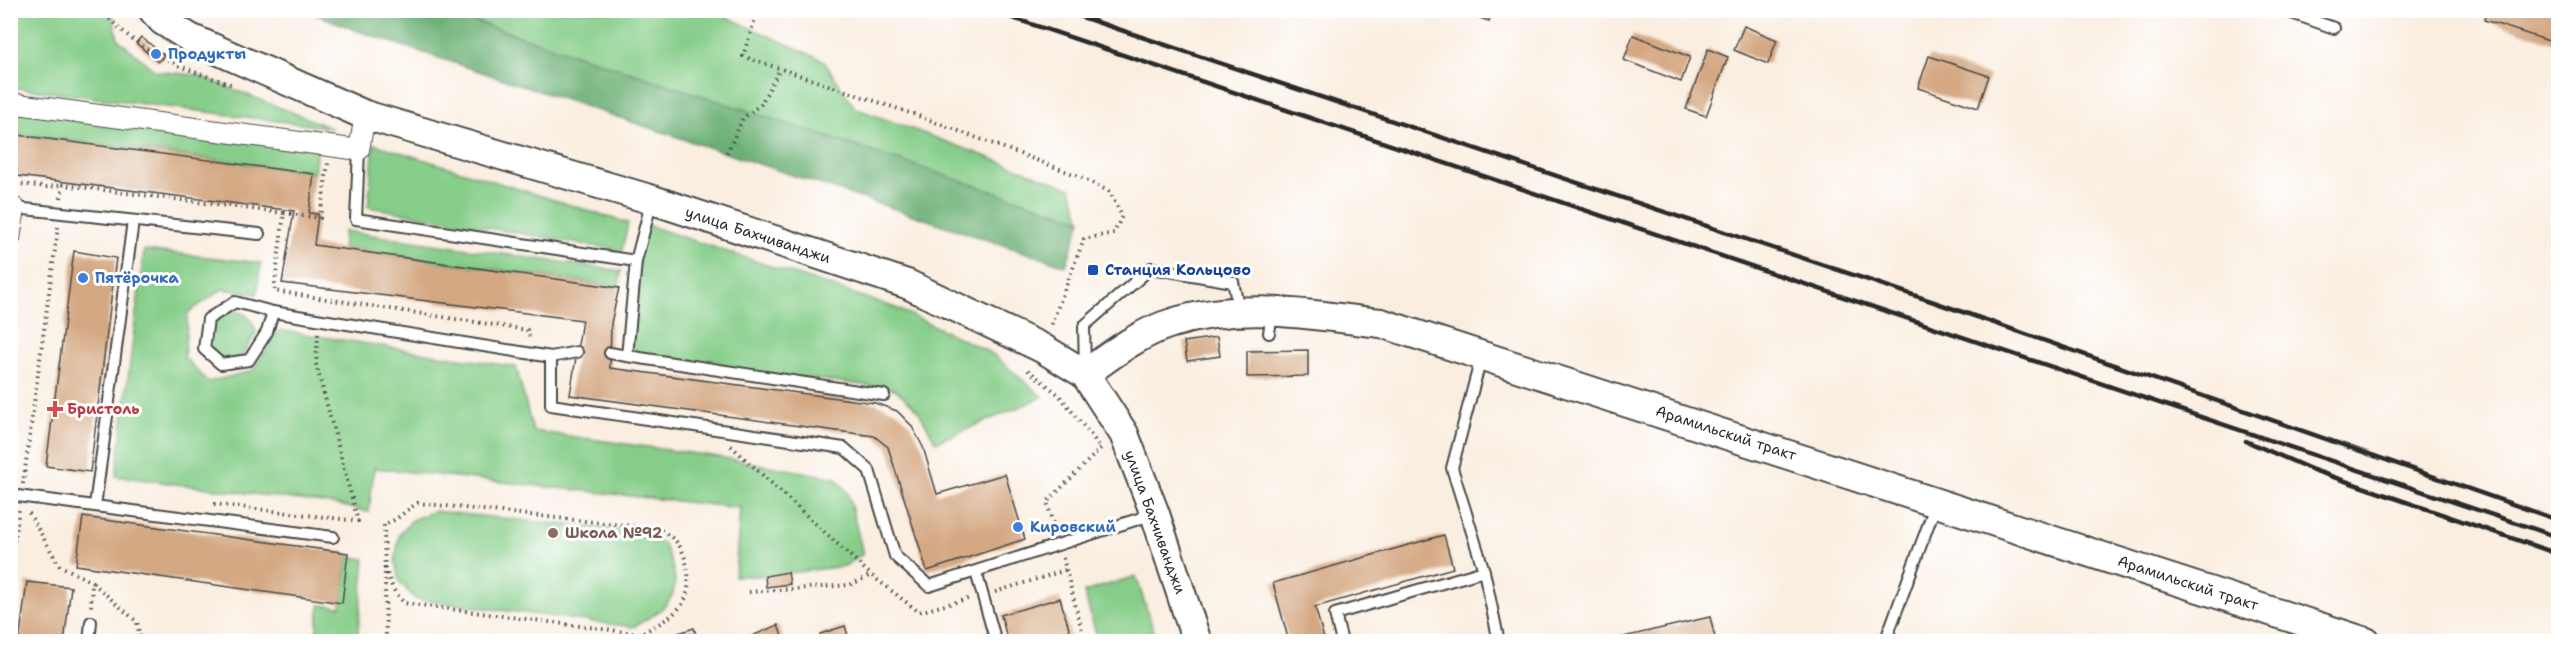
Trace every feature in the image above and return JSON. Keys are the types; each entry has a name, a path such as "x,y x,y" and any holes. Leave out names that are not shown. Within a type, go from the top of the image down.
{"main road":[{"name":"улица Бахчиванджи","path":"153,10 163,21 189,38 365,115 652,200 907,284 1042,348 1085,374 1124,434 1155,514 1197,642"},
{"name":"Арамильский тракт","path":"1085,374 1118,350 1171,323 1239,310 1271,322 1381,323 2366,642"}],"street":[{"path":"10,103 359,150 365,115"},
{"path":"10,238 15,208"}],"lane":[{"path":"2283,10 2334,28"},
{"path":"359,150 356,219 636,261"},
{"path":"627,356 636,261 652,200"},
{"path":"15,208 259,234"},
{"path":"95,506 133,221"},
{"path":"1085,374 1084,326 1151,268 1233,282 1239,310"},
{"path":"273,312 267,332 249,360 220,364 204,349 208,319 235,302 273,312 551,357 577,352"},
{"path":"610,353 884,395"},
{"path":"1482,354 1452,468 1484,571 1499,642"},
{"path":"551,357 551,405 844,448 869,470 895,556 929,586 1155,514"},
{"path":"16,496 333,537"},
{"path":"1885,642 1937,502"},
{"path":"1342,642 1335,614 1484,571"},
{"path":"976,572 996,642"},
{"path":"89,642 91,622"}],"path":[{"path":"758,10 743,56 916,115 1076,175 1110,192 1122,216 1114,233 1084,239 1042,348 1035,376"},
{"path":"727,153 743,118 760,104 780,69"},
{"path":"284,213 320,218 331,146"},
{"path":"10,183 47,187 63,185"},
{"path":"10,571 16,496 60,213"},
{"path":"313,298 319,318 316,364 358,521"},
{"path":"1085,642 1047,502 1101,448"},
{"path":"16,496 59,565 92,582 137,622 141,642"},
{"path":"385,568 393,589 404,603 641,634 670,617 684,601 688,587 687,563 678,543 659,529 418,503 405,510 396,521 384,524 386,642"},
{"path":"749,592 850,585 871,575"},
{"path":"91,622 92,582"}],"green space":[{"path":"11,10 112,11 118,39 155,71 197,75 332,128 11,87"},
{"path":"308,11 443,11 1081,220 1066,266 358,31"},
{"path":"443,11 713,11 823,60 855,108 1071,188 1081,220"},
{"path":"11,107 317,148 314,173 11,133"},
{"path":"374,144 628,223 622,251 368,207"},
{"path":"647,225 896,308 991,353 1043,397 936,442 917,409 895,389 628,356 636,262"},
{"path":"344,231 621,271 619,287 342,248"},
{"path":"144,250 261,263 257,294 223,289 188,313 184,357 208,382 252,371 279,330 516,367 533,431 719,457 836,478 848,493 863,554 845,566 765,576 735,576 740,508 374,468 369,512 338,505 116,476"},
{"path":"229,309 247,316 256,333 241,357 215,361 203,349 206,322"},
{"path":"434,511 636,532 663,543 674,572 673,594 659,611 633,627 415,599 399,581 395,562 399,535 412,520"},
{"path":"348,556 365,559 357,641 327,641 328,636 316,635 320,605 341,607"},
{"path":"1136,576 1157,641 1098,641 1084,592"}],"building":[{"path":"1457,10 1493,10 1489,21"},
{"path":"2487,10 2558,10 2558,44 2484,20"},
{"path":"1744,26 1777,40 1768,64 1734,50"},
{"path":"1633,35 1690,57 1681,82 1624,60"},
{"path":"141,37 164,55 158,62 136,43"},
{"path":"1708,49 1728,57 1706,116 1686,109"},
{"path":"1929,56 1989,76 1978,108 1918,88"},
{"path":"10,134 314,174 309,213 318,214 314,245 619,288 611,323 610,368 875,403 897,411 911,425 923,447 937,494 1005,474 1025,539 927,571 888,447 874,436 570,395 582,320 282,283 294,211 10,175"},
{"path":"74,251 116,258 90,472 46,466"},
{"path":"1217,337 1220,356 1187,361 1184,342"},
{"path":"1308,350 1308,376 1247,377 1247,351"},
{"path":"83,517 348,553 342,603 76,565"},
{"path":"1444,535 1453,568 1315,607 1325,642 1289,642 1273,583"},
{"path":"788,572 790,584 766,587 765,576"},
{"path":"27,582 71,587 64,642 19,642"},
{"path":"1060,598 1073,642 1008,642 1001,615"},
{"path":"1710,617 1716,642 1606,642 1606,641"},
{"path":"778,625 784,642 746,642 745,639"},
{"path":"845,626 850,642 822,642 820,634"},
{"path":"694,628 698,642 667,642 666,637"}],"railway":[{"path":"989,10 2558,537"},
{"path":"1061,10 1934,302 2558,520"},
{"path":"2246,441 2313,470 2558,554"}],"place":[{"name":"Продукты","path":"156,54"},
{"name":"Станция Кольцово","path":"1093,270"},
{"name":"Пятёрочка","path":"83,278"},
{"name":"Бристоль","path":"55,409"},
{"name":"Кировский","path":"1018,527"},
{"name":"Школа №92","path":"553,533"}]}
